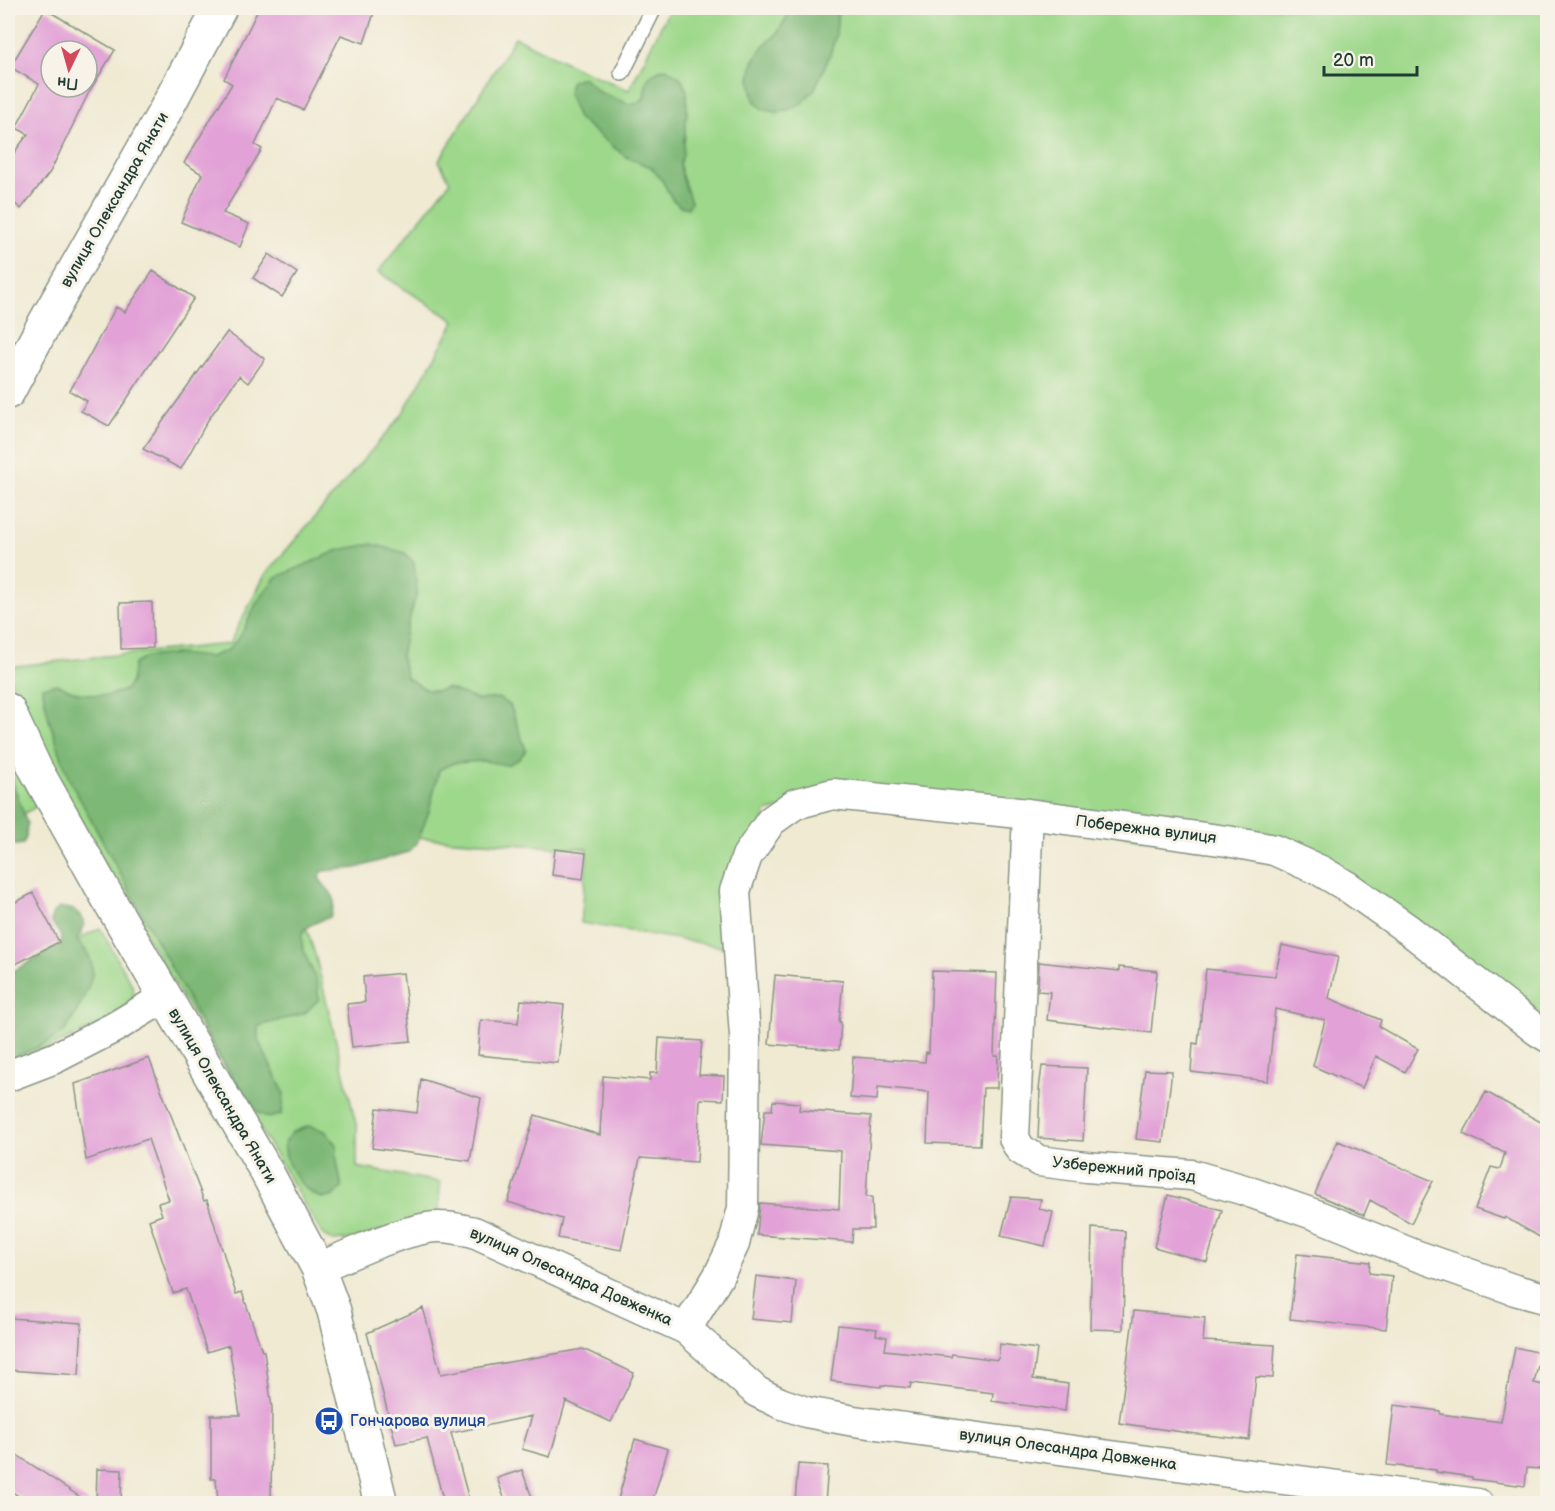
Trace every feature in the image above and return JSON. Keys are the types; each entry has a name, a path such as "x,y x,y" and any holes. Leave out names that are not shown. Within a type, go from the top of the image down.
{"street":[{"name":"вулиця Олександра Янати","path":"8,392 220,8"},
{"name":"вулиця Олександра Янати","path":"8,710 35,768 265,1169 318,1268 334,1311 381,1503"},
{"name":"Побережна вулиця","path":"735,891 747,856 771,821 795,804 833,794 1028,814 1227,841 1274,850 1321,871 1348,887 1409,930 1548,1036"},
{"name":"Узбережний проїзд","path":"1028,814 1014,1138 1020,1149 1038,1161 1086,1167 1192,1174 1252,1192 1412,1254 1515,1290 1548,1299"},
{"name":"вулиця Олесандра Довженка","path":"686,1329 718,1277 734,1244 742,1208 745,1036 735,891"},
{"path":"8,1076 55,1059 165,997"},
{"name":"вулиця Олесандра Довженка","path":"318,1268 398,1236 429,1227 452,1227 474,1232 686,1329 757,1392 806,1412 1240,1473 1478,1503"}],"lane":[{"path":"622,73 654,8"}],"green space":[{"path":"670,8 1547,8 1547,1031 1327,869 863,790 766,812 730,948 581,923 588,849 381,835 267,802 316,958 357,1128 357,1167 440,1182 439,1212 354,1239 333,1241 322,1234 105,866 20,706 8,667 229,644 265,575 401,416 455,321 378,272 450,182 439,161 515,37 579,69 629,90"},
{"path":"788,8 838,8 836,35 830,55 814,90 800,105 779,113 762,109 754,100 750,79 753,62 763,46 777,34 787,17"},
{"path":"666,68 681,78 687,91 683,155 680,163 691,202 688,208 680,206 672,199 663,182 651,167 626,157 578,118 568,93 570,82 584,78 599,92 629,104 637,103 644,98 651,75"},
{"path":"372,544 405,553 414,563 417,593 401,657 407,678 427,690 437,691 447,688 478,700 498,698 510,705 526,750 519,759 507,765 485,761 453,763 439,770 429,811 417,843 408,852 356,868 323,871 319,878 334,899 330,917 309,925 302,935 303,948 316,980 319,999 305,1013 258,1026 258,1040 284,1093 282,1114 269,1118 257,1112 220,1058 69,779 49,720 42,687 57,684 78,693 107,696 125,690 131,682 134,664 146,657 175,654 210,657 228,650 241,635 257,602 275,578 339,550"},
{"path":"8,746 36,807 8,822"},
{"path":"8,769 27,823 23,844 8,843"},
{"path":"60,908 73,910 83,921 82,931 77,938 91,961 90,981 75,1015 62,1033 42,1045 8,1059 8,974 59,946 62,942 60,934 51,921 53,913"},
{"path":"100,928 133,987 134,998 111,1020 8,1065 8,976"},
{"path":"309,1126 325,1131 337,1146 336,1156 342,1188 328,1198 313,1194 307,1189 295,1176 288,1163 284,1144 292,1132"}],"building":[{"path":"259,8 358,8 374,13 364,43 341,35 303,110 277,98 255,145 262,149 223,213 249,224 240,247 181,222 202,174 184,163 232,84 224,79"},
{"path":"45,9 96,39 39,39 39,84 10,67"},
{"path":"99,41 115,50 99,76"},
{"path":"39,84 39,99 86,99 50,172 21,209 8,198 8,161 28,134 16,128"},
{"path":"269,254 297,273 282,297 253,278"},
{"path":"153,271 194,298 109,426 81,411 87,401 70,391 116,307 125,312"},
{"path":"227,332 265,359 248,383 239,376 208,420 181,469 143,449"},
{"path":"152,602 153,648 121,649 120,603"},
{"path":"555,849 586,853 583,879 552,875"},
{"path":"33,893 59,942 8,968 8,906"},
{"path":"1282,945 1338,957 1329,998 1381,1020 1379,1027 1418,1049 1405,1072 1376,1056 1362,1088 1313,1066 1325,1020 1275,1009 1268,1081 1191,1072 1193,1043 1198,1044 1206,969 1275,976"},
{"path":"1039,962 1119,971 1119,967 1157,971 1151,1033 1047,1020 1050,992 1038,991"},
{"path":"932,971 997,973 994,1056 998,1056 997,1088 983,1088 980,1145 927,1143 929,1092 878,1087 877,1100 850,1098 853,1057 925,1062 926,1052 929,1053"},
{"path":"403,973 411,1041 352,1047 347,1004 365,1002 363,977"},
{"path":"775,975 843,981 839,1050 769,1044"},
{"path":"521,1000 564,1005 558,1063 478,1055 481,1020 518,1023"},
{"path":"659,1038 702,1041 699,1075 724,1076 723,1100 700,1099 697,1162 640,1158 621,1250 558,1238 562,1219 508,1202 535,1115 600,1135 603,1076 650,1080 650,1073 657,1073"},
{"path":"149,1058 204,1201 207,1200 236,1294 242,1292 262,1351 264,1351 272,1408 271,1503 218,1503 216,1479 211,1479 211,1415 240,1415 229,1345 207,1352 186,1289 173,1293 149,1220 162,1215 158,1203 169,1200 148,1139 86,1160 75,1084"},
{"path":"1042,1066 1087,1068 1083,1141 1038,1138"},
{"path":"1145,1070 1172,1071 1163,1142 1136,1139"},
{"path":"421,1079 481,1098 470,1161 372,1148 377,1108 417,1113"},
{"path":"1486,1092 1548,1126 1548,1242 1505,1217 1504,1219 1475,1209 1491,1167 1500,1169 1505,1153 1463,1134"},
{"path":"773,1101 800,1103 799,1110 871,1116 866,1197 872,1197 873,1229 853,1229 852,1242 757,1235 760,1203 839,1209 841,1151 761,1145 765,1110 772,1110"},
{"path":"1338,1141 1433,1181 1411,1223 1370,1200 1364,1215 1315,1194"},
{"path":"1168,1195 1222,1210 1207,1262 1154,1247"},
{"path":"1011,1197 1041,1199 1039,1209 1053,1212 1045,1246 1001,1236"},
{"path":"1092,1228 1125,1231 1123,1330 1090,1329"},
{"path":"1297,1254 1370,1262 1369,1273 1392,1276 1386,1329 1290,1319"},
{"path":"756,1276 796,1281 792,1323 751,1319"},
{"path":"423,1308 441,1374 583,1349 634,1373 611,1422 566,1401 550,1457 522,1449 532,1416 451,1433 469,1500 444,1503 427,1438 396,1444 367,1333"},
{"path":"1134,1311 1205,1318 1203,1341 1275,1345 1273,1378 1256,1377 1249,1440 1119,1423"},
{"path":"9,1318 82,1323 79,1375 8,1370"},
{"path":"838,1325 877,1329 876,1335 887,1337 885,1350 951,1357 952,1354 998,1360 1000,1344 1037,1349 1033,1379 1068,1384 1065,1411 992,1401 993,1393 911,1383 910,1388 831,1381"},
{"path":"1515,1347 1541,1353 1534,1383 1548,1386 1548,1419 1540,1469 1527,1468 1525,1486 1472,1479 1472,1477 1436,1472 1436,1470 1387,1465 1394,1405 1501,1422"},
{"path":"635,1439 668,1449 652,1503 617,1503"},
{"path":"8,1449 89,1503 29,1503 8,1489"},
{"path":"798,1464 828,1466 825,1503 795,1502"},
{"path":"97,1469 122,1470 121,1503 96,1503"},
{"path":"522,1470 534,1503 506,1503 497,1478"}],"place":[{"name":"Гончарова вулиця","path":"329,1421"}]}
